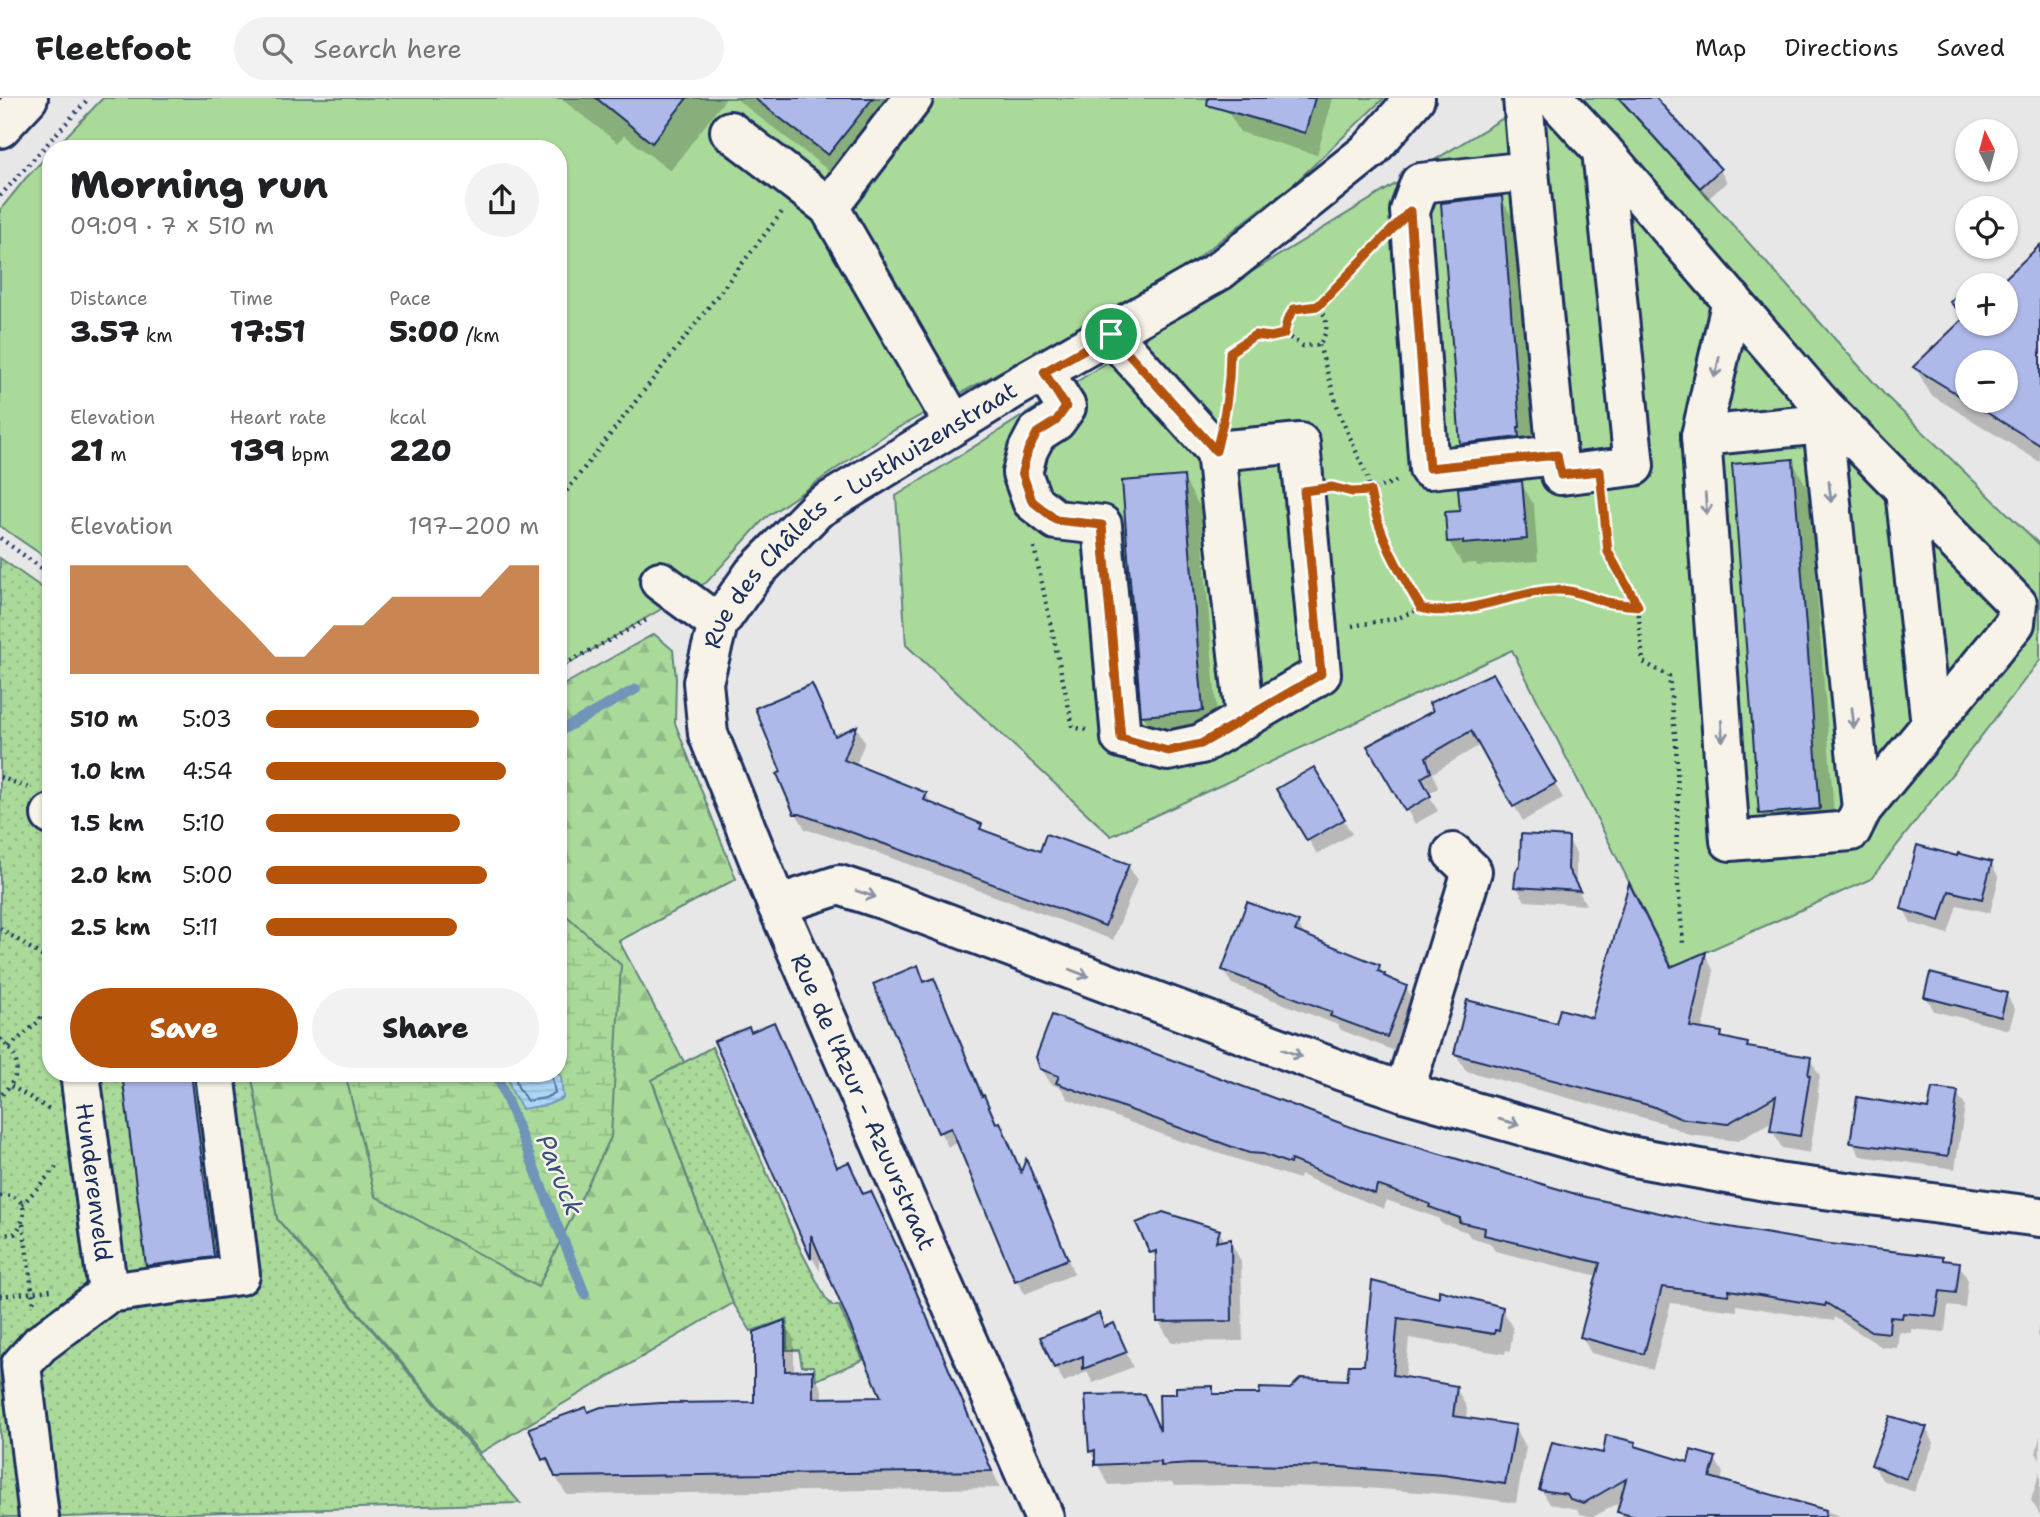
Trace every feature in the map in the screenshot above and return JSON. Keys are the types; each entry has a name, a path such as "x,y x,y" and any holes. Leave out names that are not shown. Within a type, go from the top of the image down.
{"street":[{"path":"0,128 28,98"},
{"path":"815,197 913,98"},
{"name":"Rue des Châlets - Lusthuizenstraat","path":"703,682 718,624 754,573 817,509 954,424 1219,271 1370,150 1415,98"},
{"path":"1523,98 1561,475 1634,466 1602,149"},
{"path":"1554,98 1602,149 1732,300 1822,414 1905,489 2017,604 2015,623 1862,809 1851,831 1730,841 1701,436 1732,300"},
{"path":"730,131 815,197 954,424"},
{"path":"1529,171 1420,183 1410,211 1429,468 1557,455"},
{"path":"1111,334 1216,451 1245,718"},
{"path":"1044,372 1066,407 1056,421 1037,433 1028,450 1022,472 1032,501 1056,520 1102,525 1121,738 1168,751 1201,744 1321,674 1300,443 1216,451"},
{"path":"1701,436 1822,414"},
{"path":"1822,414 1862,809"},
{"path":"1905,489 1931,725"},
{"path":"673,590 718,624"},
{"name":"Rue de l'Azur - Azuurstraat","path":"703,682 708,734 778,905 1044,1517"},
{"path":"1404,1092 1472,871 1453,853"},
{"path":"778,905 839,885 1342,1071 1404,1092 1629,1156 1777,1183 2040,1217"},
{"name":"Hunderenveld","path":"81,1082 108,1293"},
{"name":"Hunderenveld","path":"39,1517 21,1365 40,1344 108,1293 240,1275 216,1082"}],"path":[{"path":"51,140 89,98"},
{"path":"0,196 42,150"},
{"path":"567,491 815,197"},
{"path":"1284,334 1294,309 1318,306 1410,211"},
{"path":"1318,306 1325,313 1327,320 1325,335 1319,345 1340,415 1367,476 1375,515 1390,553 1421,608 1428,611 1472,607 1544,590 1577,590 1606,602 1638,606"},
{"path":"1216,451 1230,373 1230,352 1255,335 1271,337 1284,334 1303,346 1319,345"},
{"path":"1304,491 1332,487 1352,492 1370,491 1429,468"},
{"path":"1600,471 1608,552 1638,606 1643,662 1668,676 1676,745 1676,860 1684,944"},
{"path":"0,538 42,568"},
{"path":"1033,542 1073,727 1121,738"},
{"path":"567,662 673,590"},
{"path":"0,928 42,956"},
{"path":"9,1047 42,1016"},
{"path":"0,1039 15,1056 17,1069 11,1086 0,1096"},
{"path":"0,1196 15,1197 22,1205 25,1215 23,1224 40,1344"},
{"path":"0,1235 14,1234 23,1224"}],"green space":[{"path":"103,98 1384,98 1296,182 1178,273 885,435 765,518 707,582 567,665 567,140 63,140"},
{"path":"1536,98 1619,98 1885,395 2040,545 2040,660 1871,879 1672,967 1512,650 1111,836 906,645 896,496 1209,298"},
{"path":"42,161 42,555 0,526 0,210"},
{"path":"0,558 42,588 42,1082 253,1082 277,1219 520,1503 0,1517"},
{"path":"654,634 673,650 676,678 675,723 736,879 619,941 684,1062 652,1081 733,1303 480,1453 277,1219 253,1082 567,1082 567,683"},
{"path":"567,916 621,965 611,1137 538,1287 375,1196 347,1082 567,1082"},
{"path":"712,1047 801,1251 826,1299 833,1306 839,1306 863,1360 816,1380 814,1366 802,1366 799,1350 787,1350 787,1319 751,1331 733,1303 652,1080"}],"water":[{"path":"509,1082 562,1082 563,1098 547,1105 522,1109"}],"building":[{"path":"596,98 687,98 652,143"},
{"path":"754,98 873,98 828,155"},
{"path":"1208,98 1315,98 1305,133 1207,105"},
{"path":"1619,98 1656,98 1721,169 1700,188"},
{"path":"1502,196 1519,437 1460,444 1441,203"},
{"path":"2040,245 2040,445 1988,413 2018,413 2018,350 1955,350 1955,393 1913,367 1955,327 1955,336 2018,336 2018,273 2011,273"},
{"path":"1793,459 1820,809 1759,814 1732,464"},
{"path":"1184,476 1203,711 1141,716 1122,481"},
{"path":"1522,481 1527,539 1463,544 1463,541 1447,542 1445,512 1460,511 1458,488"},
{"path":"1493,673 1556,783 1513,807 1471,731 1426,757 1431,772 1421,778 1431,796 1405,811 1367,746 1433,711 1429,703"},
{"path":"812,684 835,736 857,726 844,760 927,793 924,800 982,824 980,829 1040,851 1046,834 1129,864 1105,926 904,851 794,814 777,774 781,772 755,708"},
{"path":"1314,767 1345,819 1307,841 1276,789"},
{"path":"1521,834 1569,837 1568,869 1580,891 1514,887 1516,871 1520,864"},
{"path":"1917,845 1992,862 1982,899 1949,891 1940,921 1901,909"},
{"path":"1629,883 1671,967 1706,952 1690,1027 1722,1032 1721,1037 1748,1043 1747,1047 1811,1057 1800,1136 1770,1131 1776,1096 1727,1124 1679,1118 1652,1106 1454,1054 1467,1000 1556,1023 1560,1009 1592,1018"},
{"path":"1247,902 1299,922 1295,931 1380,965 1378,971 1385,974 1384,976 1407,986 1387,1037 1330,1016 1332,1012 1222,970"},
{"path":"918,965 924,982 934,978 982,1096 984,1095 996,1123 1000,1122 1021,1172 1026,1159 1068,1259 1015,1281 951,1128 938,1133 873,984"},
{"path":"1930,973 2007,993 2001,1017 1924,997"},
{"path":"1052,1015 1359,1130 1586,1197 1706,1223 1822,1243 1943,1257 1943,1260 1960,1262 1956,1293 1940,1291 1936,1316 1903,1313 1902,1318 1890,1317 1889,1333 1871,1331 1826,1303 1825,1306 1729,1290 1728,1295 1662,1287 1644,1354 1580,1337 1600,1263 1484,1235 1485,1228 1459,1222 1460,1218 1429,1207 1430,1204 1377,1185 1375,1194 1291,1160 1290,1164 1263,1154 1249,1153 1056,1083 1059,1076 1040,1069 1036,1057"},
{"path":"774,1022 837,1167 849,1162 863,1194 871,1191 992,1471 555,1477 547,1458 542,1460 529,1428 586,1407 588,1412 601,1407 661,1403 754,1402 754,1332 785,1320 785,1371 813,1370 813,1398 881,1397 811,1235 811,1259 714,1041 749,1027 751,1032"},
{"path":"123,1082 192,1082 214,1257 146,1266"},
{"path":"1932,1088 1958,1091 1948,1156 1850,1143 1857,1097 1928,1109"},
{"path":"1163,1212 1220,1230 1216,1242 1231,1239 1232,1321 1157,1322 1156,1251 1150,1253 1136,1223"},
{"path":"1372,1281 1439,1298 1439,1290 1503,1307 1499,1331 1495,1330 1494,1334 1398,1318 1393,1375 1457,1386 1453,1416 1516,1425 1505,1484 1443,1475 1339,1467 1191,1464 1161,1466 1161,1462 1095,1465 1095,1450 1089,1452 1085,1395 1144,1394 1160,1431 1159,1394 1176,1394 1176,1387 1213,1386 1213,1394 1259,1394 1260,1388 1290,1389 1301,1378 1347,1380 1349,1365 1364,1365"},
{"path":"1099,1313 1104,1327 1114,1323 1127,1352 1083,1369 1083,1356 1054,1368 1040,1337"},
{"path":"1890,1416 1927,1427 1906,1479 1871,1465"},
{"path":"1606,1435 1636,1442 1635,1446 1688,1462 1691,1450 1716,1457 1710,1477 1826,1510 1825,1517 1636,1517 1617,1512 1626,1479 1584,1503 1570,1499 1567,1494 1539,1490 1552,1442 1603,1453"}],"waterway":[{"name":"Paruck","path":"567,727 636,689"},
{"name":"Paruck","path":"500,1082 585,1294"}],"route":[{"path":"1410,211 1429,468 1557,455 1561,475 1600,471 1607,518 1608,552 1638,606 1606,602 1577,590 1544,590 1472,607 1428,611 1421,608 1390,553 1375,515 1370,491 1352,492 1332,487 1304,491 1321,674 1201,744 1168,751 1121,738 1102,525 1056,520 1032,501 1022,472 1028,450 1037,433 1056,421 1066,407 1044,372 1111,334 1216,451 1230,373 1230,352 1255,335 1271,337 1284,334 1294,309 1318,306 1410,211"}]}
